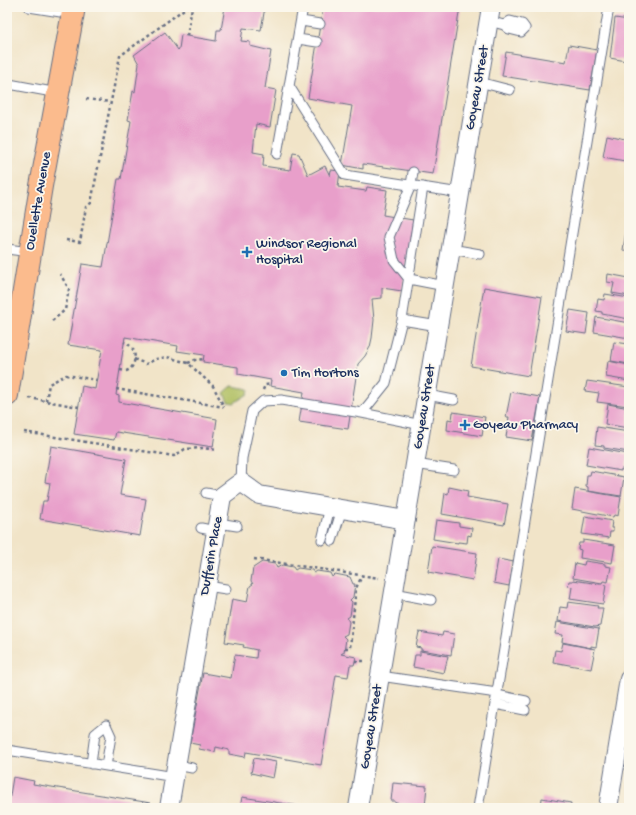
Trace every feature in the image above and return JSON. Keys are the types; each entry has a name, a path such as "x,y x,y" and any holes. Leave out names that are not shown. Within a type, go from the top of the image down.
{"main road":[{"name":"Ouellette Avenue","path":"7,395 14,307 30,252 73,11"}],"street":[{"name":"Goyeau Street","path":"358,808 479,82 495,18"},
{"name":"Dufferin Place","path":"169,808 181,770 207,586 214,495 241,482"},
{"path":"241,482 259,495 406,520"},
{"path":"608,808 629,679"}],"lane":[{"path":"29,7 73,11"},
{"path":"277,154 304,7"},
{"path":"478,808 609,7"},
{"path":"301,21 320,24"},
{"path":"298,39 317,42"},
{"path":"479,82 510,90"},
{"path":"9,84 58,93"},
{"path":"289,86 345,175 460,193"},
{"path":"413,172 411,185 389,237 394,260 409,279 445,286"},
{"path":"362,414 386,383 402,320 423,187"},
{"path":"7,248 30,252"},
{"path":"451,249 480,254"},
{"path":"402,320 438,326"},
{"path":"427,395 454,400"},
{"path":"241,482 242,458 252,411 263,401 281,400 422,425"},
{"path":"416,464 454,470"},
{"path":"322,540 336,508"},
{"path":"332,541 336,508"},
{"path":"212,527 237,526"},
{"path":"207,586 226,589"},
{"path":"394,593 431,600"},
{"path":"380,676 496,697 526,706"},
{"path":"91,764 95,734 106,725 111,736 106,766"},
{"path":"7,750 106,766 181,770"}],"path":[{"path":"66,240 80,242 86,207 91,203 120,56 188,7"},
{"path":"187,36 192,7"},
{"path":"86,99 110,102"},
{"path":"52,321 66,310 69,290 60,274"},
{"path":"120,370 126,371 130,369 133,365 135,355 130,345 124,342"},
{"path":"116,389 224,407 213,386 188,363 167,357 156,359 146,364 134,359"},
{"path":"188,363 195,360 204,359"},
{"path":"46,401 49,384 66,375 97,380"},
{"path":"262,390 265,385 271,384"},
{"path":"29,398 79,407"},
{"path":"24,432 174,456 185,449 203,447 217,450"},
{"path":"254,559 380,578"},
{"path":"345,648 350,648 356,588 362,576"},
{"path":"355,661 366,661"}],"green space":[{"path":"232,386 249,389 248,394 234,403 228,402 224,393"}],"building":[{"path":"225,7 265,7 261,30 243,28 241,41 250,42 250,46 271,51 265,88 276,90 270,127 256,124 253,152 264,154 263,166 290,170 293,153 299,154 308,175 325,166 330,176 331,170 340,171 338,187 366,191 367,187 387,190 383,215 413,220 402,291 382,288 382,298 372,299 374,320 372,338 370,347 358,364 348,429 299,422 304,392 270,386 271,380 238,374 238,367 203,362 204,355 177,351 178,346 125,337 116,395 119,396 119,402 217,419 213,447 116,432 114,440 74,434 82,386 95,389 102,350 68,345 82,264 103,267 118,179 121,179 131,121 128,120 133,91 135,92 139,64 134,55 165,32 178,50 181,35 216,41 217,30 221,30"},
{"path":"323,7 460,7 433,174 363,164 363,169 342,165 352,106 308,98"},
{"path":"615,18 629,20 629,56 627,56 626,61 610,58"},
{"path":"569,45 597,50 590,90 502,76 506,52 566,62"},
{"path":"607,135 629,140 629,158 626,157 625,161 603,157"},
{"path":"626,231 629,231 629,251 623,250"},
{"path":"608,274 629,278 629,296 612,293 614,283 607,282"},
{"path":"484,287 542,297 529,376 471,366"},
{"path":"605,294 629,298 629,319 602,314 602,312 596,311 598,299 604,300"},
{"path":"570,310 589,313 586,334 566,331"},
{"path":"596,317 629,323 629,338 594,332"},
{"path":"614,342 629,344 629,364 611,361"},
{"path":"608,361 629,365 629,381 606,377"},
{"path":"587,381 629,387 629,406 597,402 599,393 585,391"},
{"path":"511,392 540,397 532,441 506,437 509,417 506,417"},
{"path":"608,404 629,408 628,428 605,424"},
{"name":"Goyeau Pharmacy","path":"453,412 485,417 482,436 447,430 448,419 452,420"},
{"path":"597,427 629,432 629,452 595,445"},
{"path":"51,446 126,459 120,495 146,499 140,536 40,519 43,501 47,501 50,483 45,482"},
{"path":"589,447 628,454 626,470 621,469 621,471 586,465"},
{"path":"591,471 624,477 621,496 588,491 588,487 586,486 587,475 590,475"},
{"path":"449,487 468,491 467,497 508,504 504,525 442,514 445,493 448,494"},
{"path":"575,489 621,497 618,516 614,515 613,517 572,509"},
{"path":"585,516 612,521 611,528 613,528 613,532 610,532 609,538 582,534"},
{"path":"436,520 459,523 459,526 472,528 471,536 468,535 467,543 433,539"},
{"path":"583,540 615,545 612,563 580,558 581,550 578,549 579,543 583,543"},
{"path":"432,546 477,553 473,580 428,572"},
{"path":"498,559 514,562 509,586 494,583"},
{"path":"585,561 605,564 605,566 611,567 608,582 603,581 602,583 573,578 575,563 584,565"},
{"path":"262,562 275,564 277,568 282,565 293,567 295,570 298,568 312,570 314,573 317,571 330,573 332,577 335,574 350,577 353,584 355,584 353,597 350,600 352,602 350,616 347,618 349,622 347,634 343,636 346,639 344,652 341,654 356,657 354,665 350,665 348,677 336,675 321,765 246,752 245,757 229,754 229,750 216,747 215,752 199,749 200,745 190,743 203,673 231,678 235,655 256,658 257,650 243,647 244,645 225,642 232,599 247,602 250,586 253,584 251,581 253,568"},
{"path":"573,580 606,585 603,604 570,599 572,587 568,586 569,581"},
{"path":"568,602 603,608 600,626 595,627 558,621 560,607 567,608"},
{"path":"557,622 599,629 596,647 591,646 591,648 562,642 563,635 555,634"},
{"path":"419,632 442,636 443,632 454,634 451,655 421,650 421,648 416,647"},
{"path":"563,643 595,649 591,669 553,662 555,650 561,651"},
{"path":"420,651 448,656 444,673 413,667 415,655 420,655"},
{"path":"254,758 276,762 273,778 251,773"},
{"path":"13,777 34,781 33,784 151,803 150,808 8,808"},
{"path":"393,783 427,786 425,806 395,803 395,801 391,801"},
{"path":"242,797 306,807 240,808"},
{"path":"542,798 571,803 570,808 541,808"}],"place":[{"name":"Windsor Regional Hospital","path":"247,252"},
{"name":"Tim Hortons","path":"284,373"},
{"name":"Goyeau Pharmacy","path":"465,425"}]}
